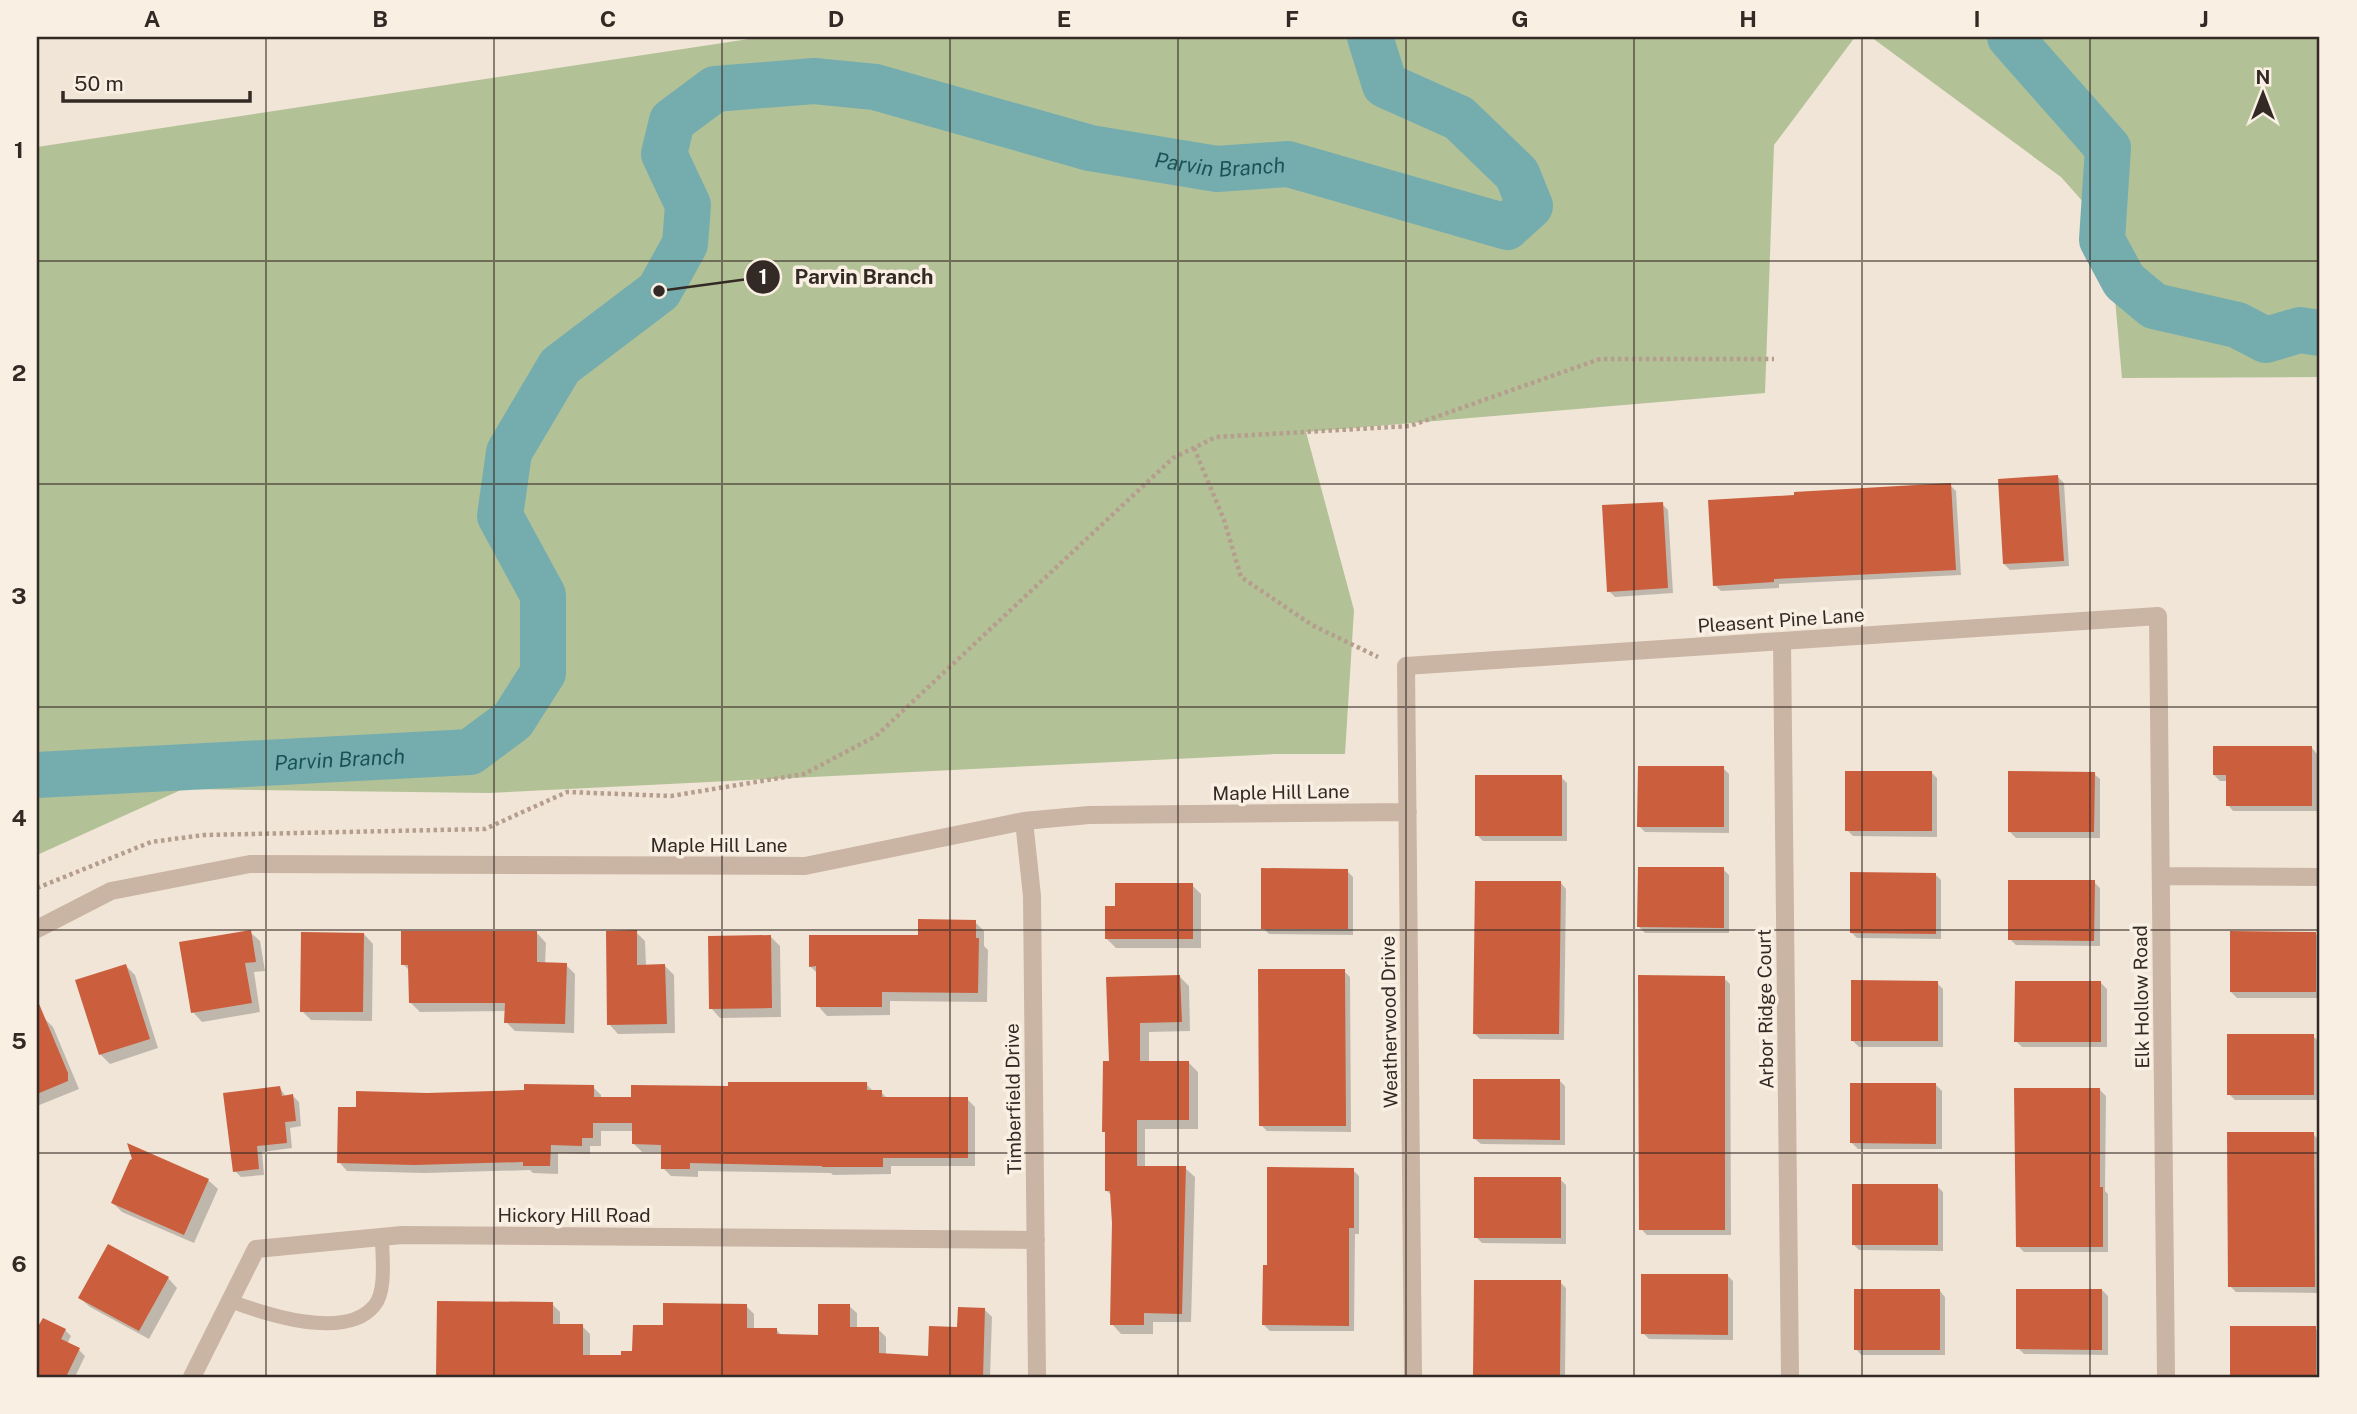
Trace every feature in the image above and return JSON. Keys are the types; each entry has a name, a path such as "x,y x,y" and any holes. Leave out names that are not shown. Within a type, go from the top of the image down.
{"street":[{"name":"Pleasent Pine Lane","path":"1406,666 2158,616"},
{"name":"Elk Hollow Road","path":"2158,616 2166,1377"},
{"name":"Arbor Ridge Court","path":"1782,641 1790,1377"},
{"name":"Weatherwood Drive","path":"1406,666 1413,1377"},
{"name":"Maple Hill Lane","path":"37,929 111,891 250,864 805,866 1024,821 1089,815 1408,812"},
{"name":"Timberfield Drive","path":"1024,821 1032,896 1037,1377"},
{"path":"2161,876 2320,877"},
{"name":"Hickory Hill Road","path":"192,1377 256,1249 402,1235 1036,1240"}],"lane":[{"path":"230,1301 294,1321 327,1323 355,1319 375,1306 383,1284 382,1237"}],"path":[{"path":"37,888 151,842 204,835 485,829 567,792 671,796 804,774 876,736 1173,458 1216,437 1410,426 1600,359 1774,359"},
{"path":"1194,448 1224,520 1241,577 1312,625 1378,657"}],"green space":[{"path":"762,37 1855,37 1774,145 1765,393 1306,432 1354,610 1345,754 1275,754 489,793 183,789 37,855 37,147"},
{"path":"1871,37 2320,37 2320,377 2122,378 2109,231 2061,177"}],"building":[{"path":"2058,475 2064,561 2003,564 1998,479"},
{"path":"1951,483 1956,570 1774,579 1774,582 1713,586 1708,500"},
{"path":"1663,502 1668,588 1607,592 1602,505"},
{"path":"2213,746 2312,746 2312,806 2226,806 2226,775 2213,775"},
{"path":"1638,766 1724,766 1724,827 1637,827"},
{"path":"1845,771 1932,771 1932,831 1845,831"},
{"path":"2008,771 2095,772 2094,832 2008,832"},
{"path":"1475,775 1562,775 1562,836 1475,836"},
{"path":"1638,867 1724,867 1724,928 1637,927"},
{"path":"1261,868 1348,869 1348,929 1261,929"},
{"path":"1850,872 1936,873 1936,934 1850,933"},
{"path":"2008,880 2095,880 2094,941 2008,940"},
{"path":"1475,881 1561,881 1559,1034 1473,1034"},
{"path":"1115,883 1193,883 1193,939 1105,939 1105,906 1115,906"},
{"path":"918,919 976,920 976,938 979,938 978,993 882,992 882,1007 816,1007 816,966 809,967 809,935 918,935"},
{"path":"251,930 256,962 245,963 252,1003 191,1013 179,942"},
{"path":"637,930 637,965 665,964 667,1024 607,1025 606,931"},
{"path":"401,931 537,931 537,962 567,963 565,1024 504,1023 505,1003 409,1003 408,965 401,965"},
{"path":"2230,931 2316,932 2316,992 2230,992"},
{"path":"301,932 364,933 363,1012 300,1012"},
{"path":"771,935 772,1008 709,1009 708,936"},
{"path":"126,964 150,1039 99,1055 75,980"},
{"path":"1258,969 1345,969 1346,1126 1259,1126"},
{"path":"1180,975 1182,1022 1140,1023 1140,1061 1189,1061 1189,1120 1137,1120 1137,1166 1186,1166 1182,1314 1144,1313 1144,1325 1110,1325 1112,1223 1110,1191 1105,1191 1105,1132 1102,1132 1103,1061 1109,1061 1106,977"},
{"path":"1638,975 1725,976 1725,1230 1639,1230"},
{"path":"1851,980 1938,981 1938,1041 1851,1041"},
{"path":"2015,981 2101,981 2101,1042 2014,1042"},
{"path":"37,999 68,1073 68,1081 37,1094"},
{"path":"2227,1034 2314,1034 2314,1095 2227,1095"},
{"path":"1473,1079 1560,1079 1560,1140 1473,1139"},
{"path":"728,1082 867,1082 867,1090 882,1090 882,1097 968,1097 968,1158 883,1158 883,1167 690,1163 690,1169 661,1169 661,1145 632,1144 632,1123 593,1123 593,1138 582,1138 582,1146 551,1145 550,1166 523,1166 523,1162 415,1165 337,1163 338,1107 356,1107 356,1091 427,1093 524,1090 524,1084 594,1085 594,1097 631,1097 631,1085 728,1086"},
{"path":"1850,1083 1936,1083 1936,1144 1850,1143"},
{"path":"280,1086 282,1096 293,1094 296,1121 285,1122 287,1143 257,1146 259,1169 233,1172 223,1093"},
{"path":"2014,1088 2100,1088 2103,1247 2016,1247"},
{"path":"2227,1132 2314,1132 2315,1287 2228,1287"},
{"path":"127,1143 209,1179 184,1235 111,1203 132,1159"},
{"path":"1267,1167 1354,1168 1354,1228 1349,1228 1349,1326 1262,1325 1263,1265 1267,1265"},
{"path":"1474,1177 1561,1177 1561,1238 1474,1238"},
{"path":"1852,1184 1938,1184 1938,1245 1852,1245"},
{"path":"108,1244 169,1277 139,1331 78,1298"},
{"path":"1641,1274 1728,1274 1728,1335 1641,1334"},
{"path":"1474,1280 1561,1280 1560,1377 1473,1377"},
{"path":"1854,1289 1940,1289 1940,1350 1854,1350"},
{"path":"2016,1289 2102,1289 2102,1350 2016,1349"},
{"path":"437,1301 553,1302 553,1324 583,1324 583,1355 621,1355 621,1351 632,1351 633,1325 663,1325 663,1303 747,1304 747,1328 777,1328 777,1334 818,1335 818,1304 850,1304 850,1327 879,1327 879,1353 928,1356 929,1326 957,1327 958,1307 985,1308 983,1377 436,1377"},
{"path":"43,1318 66,1329 61,1339 80,1348 66,1377 37,1377 37,1328"},
{"path":"2230,1326 2316,1326 2316,1377 2230,1377"}],"waterway":[{"name":"Parvin Branch","path":"37,775 470,752 513,720 543,673 543,595 500,516 509,452 560,366 659,291 685,244 688,205 664,154 672,121 715,89 814,81 875,87 1090,148 1217,169 1288,164 1507,227 1530,206 1517,174 1459,118 1385,85 1370,37"},
{"name":"Parvin Branch","path":"2010,37 2108,148 2102,240 2124,281 2154,306 2237,325 2266,340 2300,330 2320,333"}],"place":[{"name":"Parvin Branch","path":"659,291"}]}
